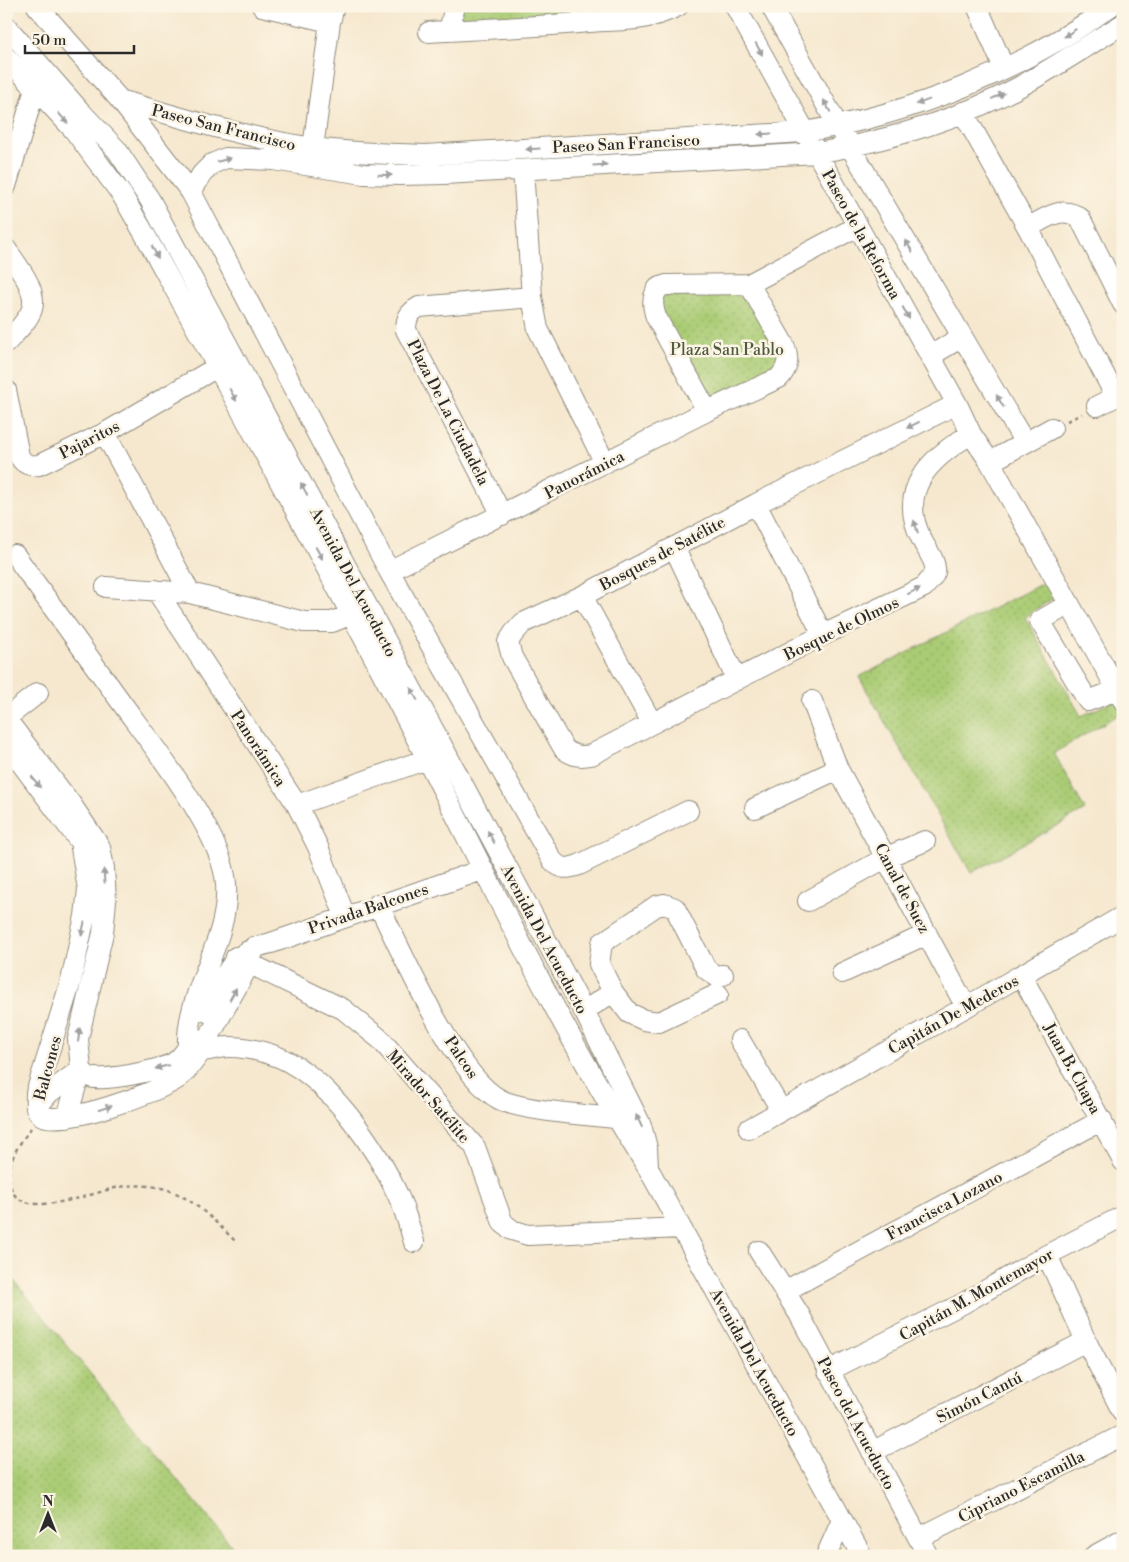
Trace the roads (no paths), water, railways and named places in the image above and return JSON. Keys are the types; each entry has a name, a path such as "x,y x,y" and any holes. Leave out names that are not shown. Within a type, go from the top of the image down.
{"street":[{"path":"262,6 332,14 313,148"},
{"path":"449,31 454,6"},
{"path":"429,32 521,28 603,13 633,21 660,14 678,6"},
{"name":"Paseo de la Reforma","path":"735,6 957,404 971,434 990,462 1120,695"},
{"name":"Paseo de la Reforma","path":"771,6 850,147 1025,443"},
{"path":"977,6 1004,68"},
{"name":"Paseo San Francisco","path":"120,100 235,132 313,148 361,153 424,155 804,132 838,126 925,101 1004,68 1063,38 1111,6"},
{"path":"41,8 120,100 191,192 389,571 552,860 559,867 568,869 688,811"},
{"name":"Paseo San Francisco","path":"191,192 202,174 212,164 226,158 272,160 364,174 444,174 817,153 896,135 963,112 1018,87 1123,24"},
{"name":"Avenida Del Acueducto","path":"6,26 80,111 117,150 137,178 584,1011 641,1124 647,1148 648,1168"},
{"name":"Avenida Del Acueducto","path":"6,57 74,130 122,195 352,614 427,758 482,870 615,1118 648,1168 862,1556"},
{"path":"6,186 35,89"},
{"path":"963,112 1120,395 1097,406"},
{"path":"523,170 532,297 538,329 605,463"},
{"path":"1028,228 1061,212 1072,212 1080,218 1123,304"},
{"path":"707,411 656,317 652,305 653,295 658,288 666,285 749,284 858,226"},
{"path":"6,249 33,298 32,308 28,317 6,343"},
{"name":"Panorámica","path":"389,571 707,411 779,378 788,365 786,350 749,284"},
{"name":"Plaza De La Ciudadela","path":"502,515 406,330 406,321 410,313 419,306 532,297"},
{"path":"930,356 962,337"},
{"name":"Pajaritos","path":"6,390 19,456 26,464 39,464 105,433 217,367"},
{"name":"Bosques de Satélite","path":"591,755 582,757 572,755 564,749 512,657 508,642 523,624 582,596 756,504 957,404"},
{"path":"990,462 1052,428"},
{"path":"105,433 190,593"},
{"name":"Bosque de Olmos","path":"591,755 823,636 924,587 932,579 935,571 934,564 916,529 912,512 913,495 920,476 938,457 971,434"},
{"path":"756,504 823,636"},
{"path":"674,547 736,680"},
{"path":"15,555 202,819 220,858 226,882 224,921 188,1026 194,1050"},
{"path":"106,587 190,593 304,622 332,622 352,614"},
{"name":"Panorámica","path":"156,590 297,806 318,847 345,916"},
{"path":"582,596 652,723"},
{"path":"1069,604 1040,620 1088,701 1120,695"},
{"path":"6,718 38,693"},
{"name":"Canal de Suez","path":"812,701 838,769 966,1007"},
{"name":"Balcones","path":"6,718 71,804 100,847 106,900 103,933 78,1039 81,1069 67,1117"},
{"name":"Balcones","path":"6,743 80,842 88,889 85,916 71,981 36,1094 38,1111"},
{"path":"297,806 427,758"},
{"path":"755,808 838,769"},
{"path":"808,901 887,857 925,841"},
{"name":"Privada Balcones","path":"247,956 271,943 378,904 482,870"},
{"name":"Palcos","path":"378,904 432,1011 459,1057 477,1082 500,1100 526,1106 615,1118"},
{"path":"664,904 675,908 681,915 706,969 716,976 721,985 659,1022 644,1020 629,1013 613,992 599,964 602,943 641,914 664,904"},
{"name":"Capitán De Mederos","path":"749,1129 1021,976 1123,916"},
{"path":"842,973 927,934"},
{"path":"247,956 194,1050 191,1066 178,1078 162,1088 101,1110 52,1119 38,1111 49,1094 81,1069 89,1077 120,1077 174,1063 194,1050 228,1047 272,1055 304,1073 321,1087 350,1118 375,1153 401,1203 414,1242"},
{"name":"Mirador Satélite","path":"247,956 343,1009 380,1039 475,1147 503,1223 512,1230 528,1235 681,1228"},
{"name":"Juan B. Chapa","path":"1021,976 1123,1160"},
{"path":"584,1011 613,992"},
{"path":"740,1040 781,1110"},
{"name":"Francisca Lozano","path":"785,1291 1102,1120"},
{"name":"Capitán M. Montemayor","path":"828,1371 962,1304 1047,1255 1123,1216"},
{"name":"Paseo del Acueducto","path":"759,1251 785,1291 928,1556"},
{"path":"1047,1255 1086,1341 1123,1413"},
{"name":"Simón Cantú","path":"872,1452 1086,1341"},
{"name":"Cipriano Escamilla","path":"919,1538 1123,1435"},
{"path":"826,1556 842,1520"},
{"path":"1094,1556 1123,1540"}],"park label":[{"name":"Plaza San Pablo","path":"727,349"}]}
